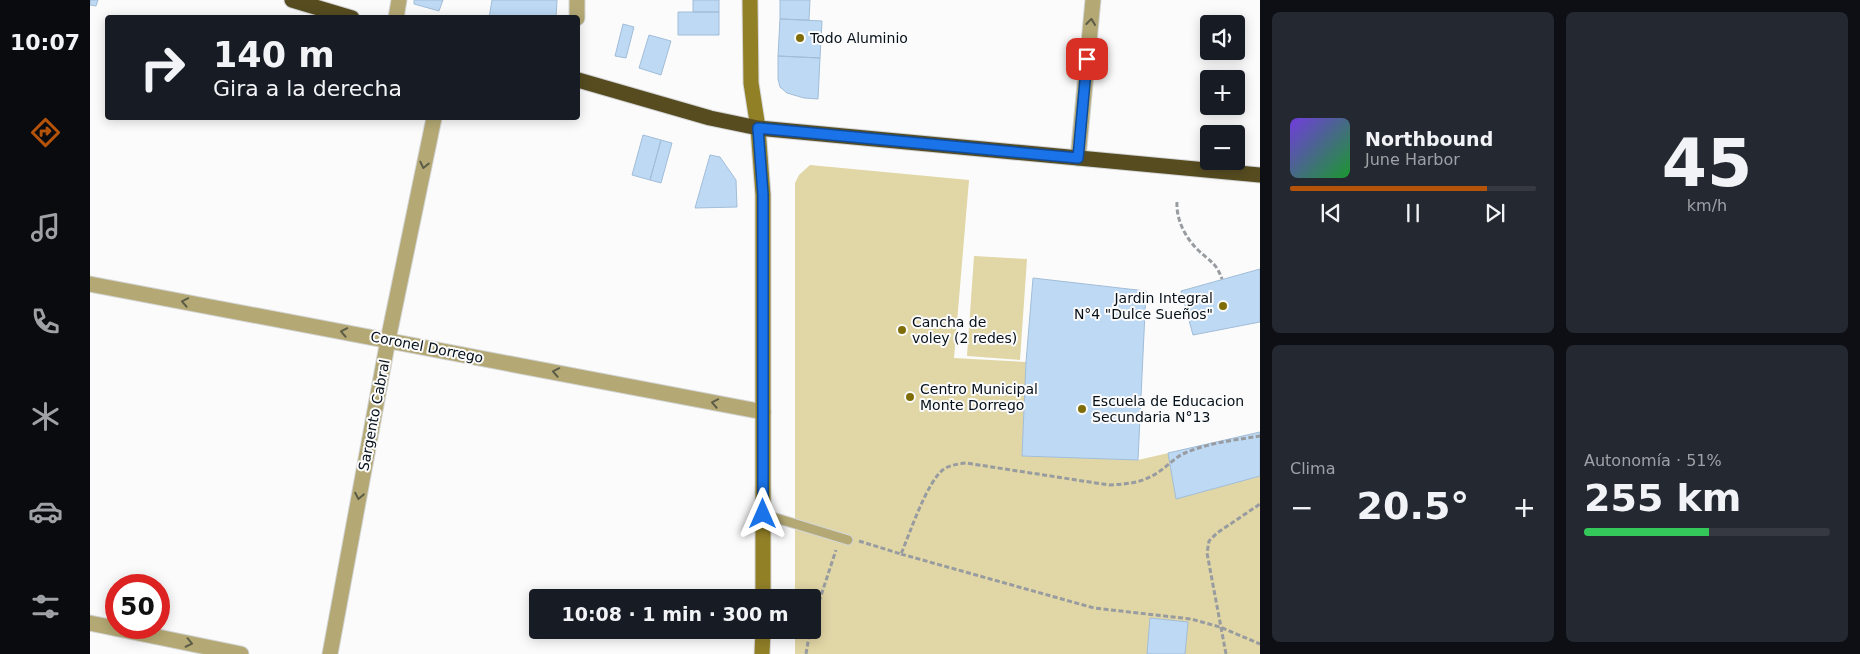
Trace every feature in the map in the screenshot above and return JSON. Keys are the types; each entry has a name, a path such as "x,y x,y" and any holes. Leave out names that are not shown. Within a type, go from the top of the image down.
{"highway":[{"path":"292,0 342,15"},
{"path":"580,81 710,118 758,128 1260,175"}],"main road":[{"path":"750,0 751,83 758,128 763,195 763,589"},
{"path":"762,639 762,654"}],"street":[{"path":"396,15 399,0"},
{"path":"577,0 577,15"},
{"path":"1078,158 1093,0"},
{"name":"Sargento Cabral","path":"330,654 388,340 434,120"},
{"name":"Coronel Dorrego","path":"90,284 763,412"},
{"path":"90,623 240,654"}],"lane":[{"path":"763,514 848,540"}],"path":[{"path":"1177,202 1179,218 1189,239 1195,247 1212,261 1218,269 1222,280"},
{"path":"902,554 932,484 942,470 953,464 966,462 1109,485 1130,484 1144,480 1157,473 1182,454 1197,448 1260,436"},
{"path":"1226,654 1207,553 1209,542 1217,534 1260,504"},
{"path":"821,596 837,548 848,540 859,541 1094,608 1191,619 1220,627 1260,644"},
{"path":"806,654 808,639"}],"shaded area":[{"name":"Centro Municipal Monte Dorrego","path":"810,165 969,180 954,358 1026,362 1022,456 1138,460 1260,432 1260,654 795,654 795,639 821,639 821,589 795,589 795,183 799,175"},
{"path":"974,256 1027,259 1020,360 967,356"}],"building":[{"path":"90,0 98,0 96,6 90,5"},
{"path":"414,0 443,0 439,11 414,4"},
{"path":"492,0 557,0 556,15 490,15"},
{"path":"693,0 719,0 719,12 693,12"},
{"path":"780,0 810,0 809,20 780,19"},
{"path":"678,12 719,12 719,35 678,35"},
{"name":"Todo Aluminio","path":"780,19 822,21 820,58 778,56"},
{"path":"623,24 634,27 626,58 615,56"},
{"path":"649,35 671,41 661,75 639,68"},
{"path":"778,56 820,58 818,99 804,98 787,93 780,87"},
{"path":"643,135 661,140 650,180 632,175"},
{"path":"661,140 672,143 661,183 650,180"},
{"path":"710,155 720,157 736,180 737,207 695,208"},
{"name":"Jardin Integral N°4 \"Dulce Sueños\"","path":"1260,269 1260,322 1193,335 1181,291"},
{"name":"Escuela de Educacion Secundaria N°13","path":"1033,278 1146,291 1138,460 1022,456 1026,362"},
{"path":"1260,432 1260,476 1176,499 1168,453"},
{"path":"1150,618 1188,622 1185,654 1147,654"}],"place":[{"name":"Todo Aluminio","path":"800,38"},
{"name":"Jardin Integral N°4 \"Dulce Sueños\"","path":"1223,306"},
{"name":"Cancha de voley (2 redes)","path":"902,330"},
{"name":"Centro Municipal Monte Dorrego","path":"910,397"},
{"name":"Escuela de Educacion Secundaria N°13","path":"1082,409"}],"route":[{"path":"763,514 763,195 758,128 1078,158 1087,59"}]}
